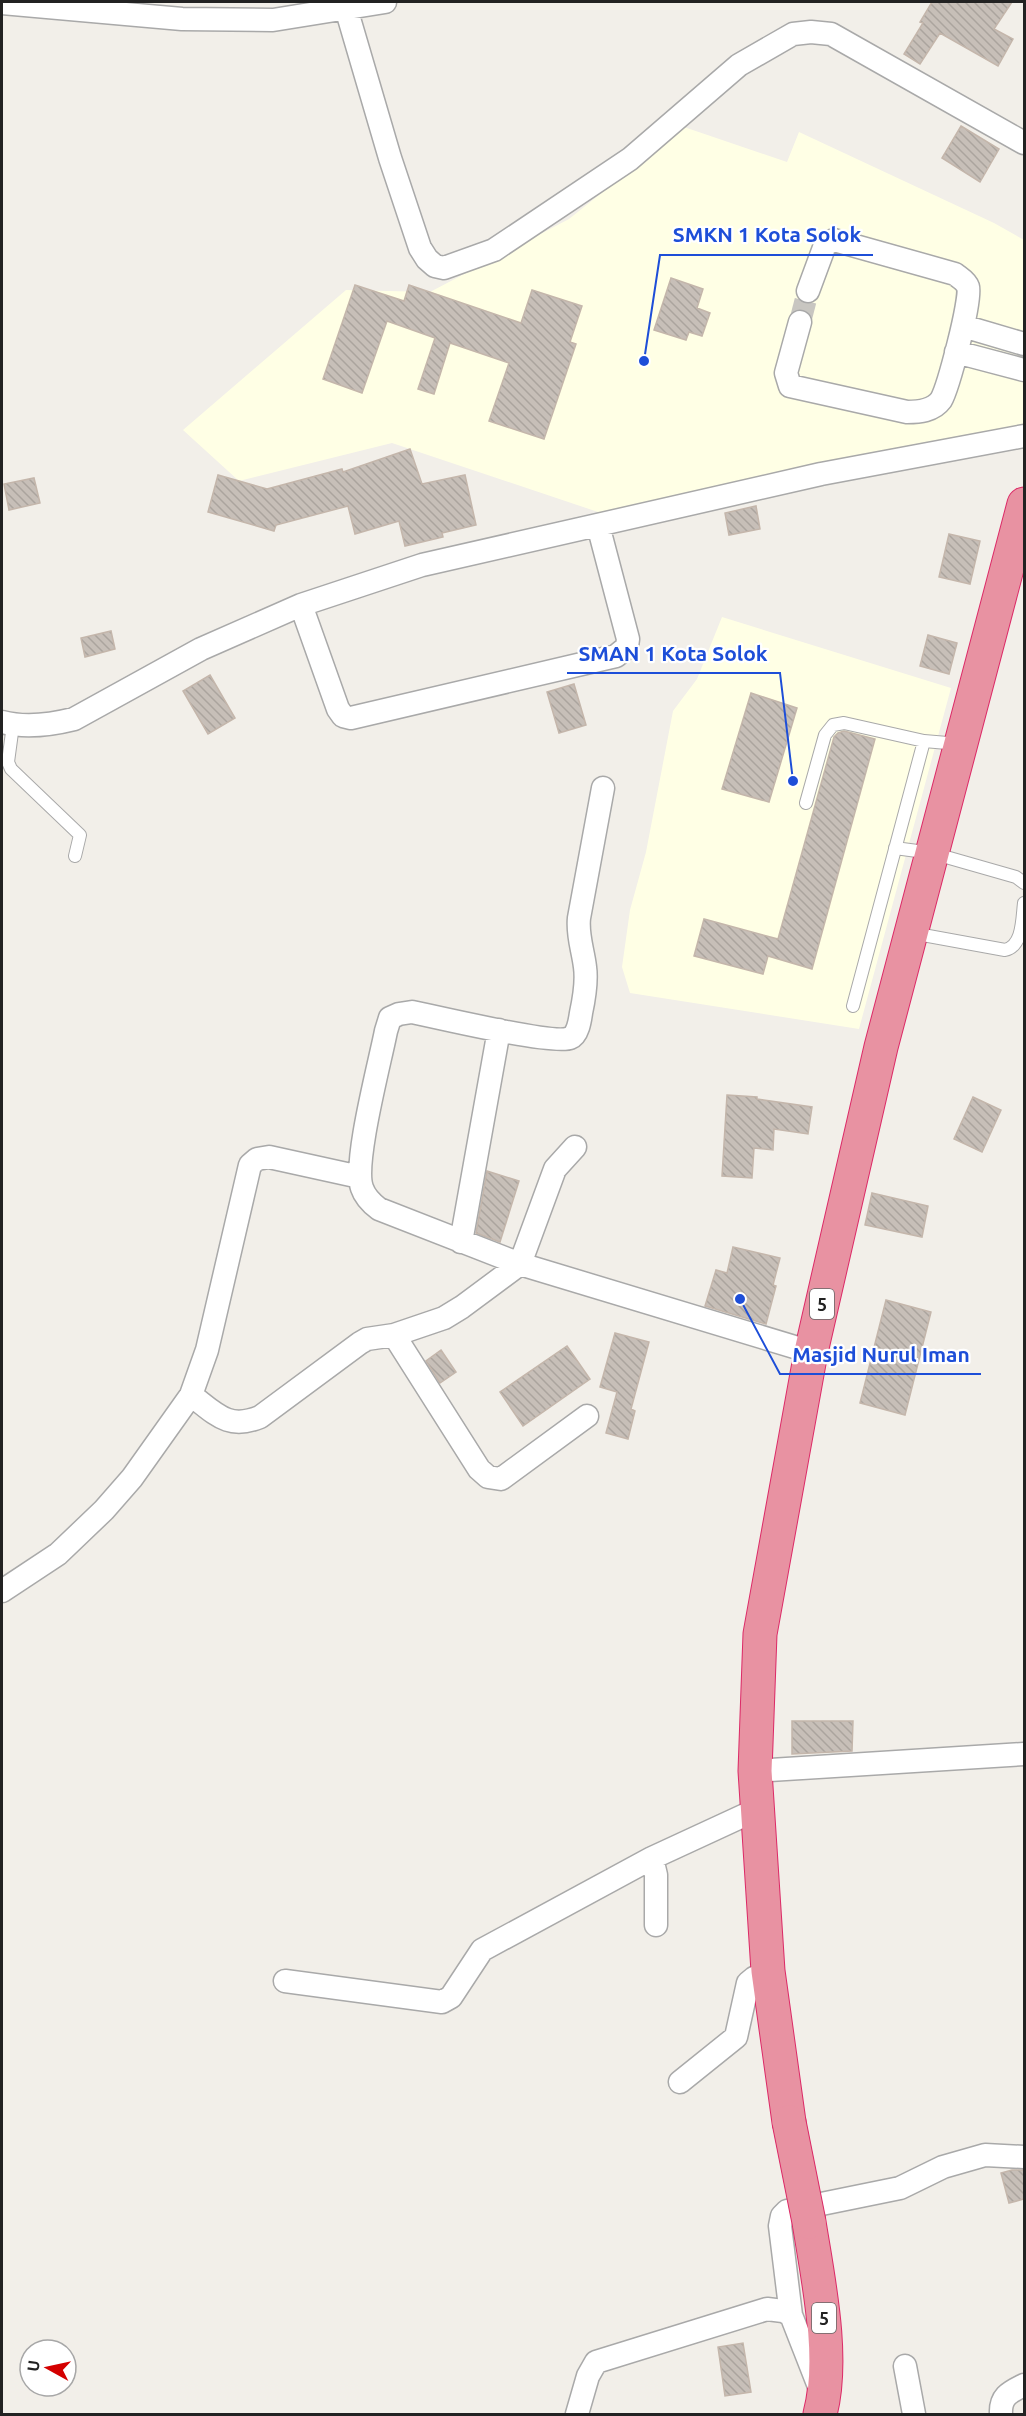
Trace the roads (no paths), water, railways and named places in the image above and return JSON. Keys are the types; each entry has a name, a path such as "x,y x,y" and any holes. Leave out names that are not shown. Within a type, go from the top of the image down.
{"highway":[{"name":"5","path":"822,2407 825,2323 809,2222 789,2122 768,1971 755,1771 760,1634 811,1352 880,1047 1024,504"}],"street":[{"path":"2,3 182,19 273,20 385,2"},
{"path":"346,8 390,158 420,248 435,266 444,268 494,250 565,204 630,159 740,65 793,34 811,32 831,34 1024,143"},
{"path":"800,322 786,373 790,386 907,412 929,409 942,399 963,326 969,294 968,286 962,279 955,274 834,240 825,244 808,291"},
{"path":"963,326 1024,344"},
{"path":"956,352 1024,370"},
{"path":"7,724 52,725 74,719 201,649 301,605 422,565 821,474 1024,436"},
{"path":"301,605 339,709 343,716 351,718 616,656 627,647 628,639 598,525"},
{"path":"603,788 578,929 586,970 581,1014 575,1034 570,1038 559,1039 499,1030 412,1012 390,1018 367,1123 360,1177 362,1188 369,1202 379,1209 520,1264 811,1352"},
{"path":"461,1242 499,1030"},
{"path":"191,1395 223,1419 240,1424 250,1421 260,1417 351,1348 367,1339 394,1335 444,1318 462,1307 520,1264 555,1169 575,1147"},
{"path":"2,1590 58,1554 104,1510 132,1478 191,1395 207,1350 250,1166 257,1158 269,1157 360,1177"},
{"path":"394,1335 479,1469 488,1478 501,1479 586,1416"},
{"path":"755,1771 1024,1755"},
{"path":"285,1981 442,2002 451,1997 482,1950 652,1858 758,1809"},
{"path":"652,1858 656,1875 656,1925"},
{"path":"680,2082 736,2037 748,1983 768,1971"},
{"path":"822,2407 791,2315 780,2226 782,2216 787,2211 900,2188 942,2167 985,2155 1024,2157"},
{"path":"577,2415 588,2376 596,2362 767,2309 783,2311 791,2315"},
{"path":"906,2366 914,2415"},
{"path":"1000,2415 1002,2399 1024,2385"}],"lane":[{"path":"806,803 825,735 832,725 844,723 924,741 960,744"},
{"path":"7,724 8,762 11,769 80,835 75,856"},
{"path":"853,1006 924,741"},
{"path":"895,848 932,853 1016,877 1024,884"},
{"path":"910,933 1005,950 1017,943 1024,903"}],"tunnel":[{"path":"800,322 808,291"}],"place":[{"name":"SMKN 1 Kota Solok","path":"644,361"},
{"name":"SMAN 1 Kota Solok","path":"793,781"},
{"name":"Masjid Nurul Iman","path":"740,1299"}]}
